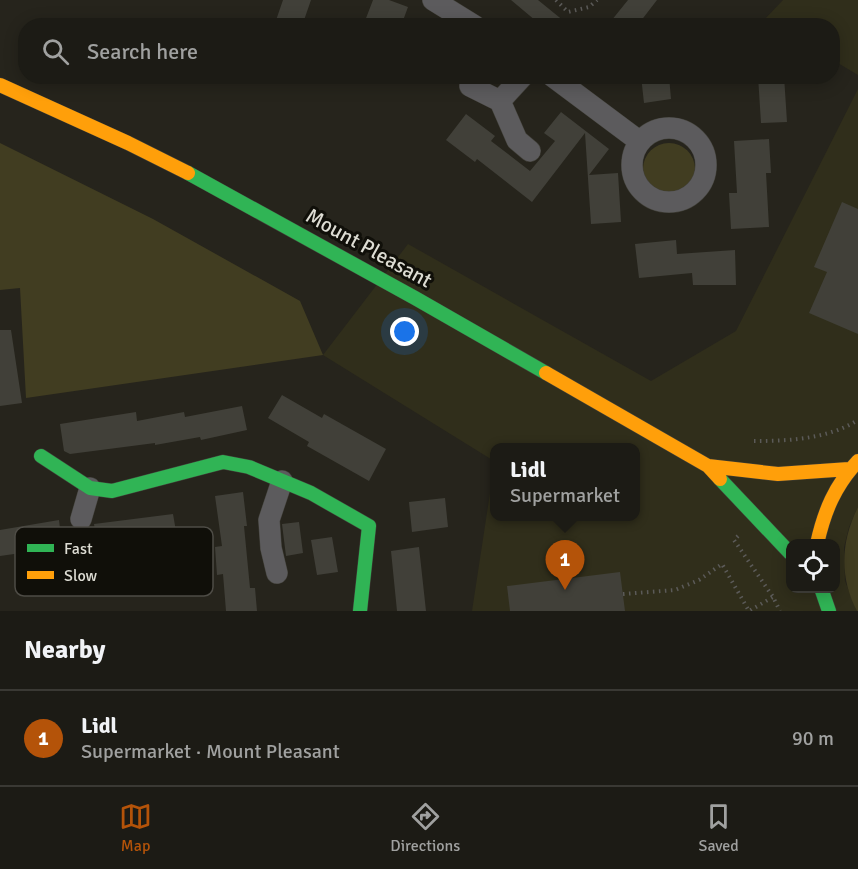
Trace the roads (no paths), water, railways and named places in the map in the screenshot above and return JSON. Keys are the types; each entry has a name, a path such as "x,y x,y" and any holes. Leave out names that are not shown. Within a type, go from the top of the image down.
{"main road":[{"name":"Mount Pleasant","path":"0,85 128,143 218,188 708,466"},
{"path":"41,456 90,488 112,491 223,462 249,467 311,493 369,526 360,611"},
{"path":"708,466 778,474 854,465"},
{"path":"818,539 827,504 854,465"},
{"path":"708,466 786,549"},
{"path":"822,593 829,611"}],"street":[{"path":"433,0 462,18"},
{"path":"500,101 516,84"},
{"path":"563,84 639,141"},
{"path":"470,86 500,101 516,140 530,151"},
{"path":"278,573 271,548 269,520 282,481"},
{"path":"81,519 90,488"}],"place":[{"name":"Lidl","path":"565,590"}]}
